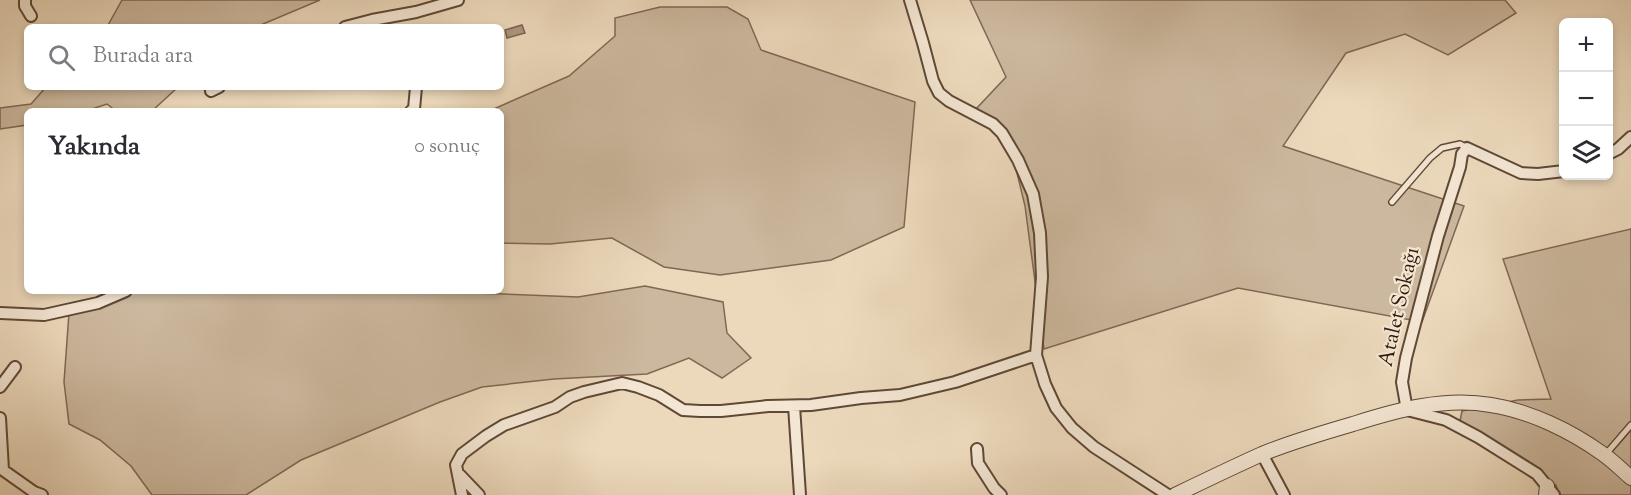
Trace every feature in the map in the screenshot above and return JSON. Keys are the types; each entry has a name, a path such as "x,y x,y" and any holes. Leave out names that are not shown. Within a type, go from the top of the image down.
{"street":[{"path":"25,0 30,16"},
{"path":"357,24 416,12 458,0"},
{"path":"910,0 933,81 939,93 949,101 993,124 1002,132 1018,160 1032,194 1040,232 1042,277 1036,355 1045,384 1056,408 1072,428 1094,447 1167,495"},
{"path":"413,108 416,90"},
{"path":"1613,152 1631,138"},
{"path":"1467,148 1521,173 1559,171"},
{"name":"Atalet Sokağı","path":"1407,410 1402,382 1406,358 1438,236 1460,168 1462,154 1467,148"},
{"path":"0,313 44,315 98,303 119,294"},
{"path":"462,495 456,465 462,454 504,425 555,407 570,397 584,392 622,383 659,395 683,410 721,411 768,406 811,405 900,395 955,382 1036,355"},
{"path":"0,387 15,367"},
{"path":"1175,495 1262,454 1322,433 1425,405 1454,402 1493,405 1534,417 1561,429 1605,455 1631,478"},
{"path":"794,406 800,495"},
{"path":"1407,410 1446,420 1478,436 1537,474 1549,492"},
{"path":"0,418 1,469 42,495"},
{"path":"977,449 978,463 1001,495"},
{"path":"1262,454 1284,495"},
{"path":"458,473 479,495"}],"lane":[{"path":"1392,202 1430,158 1442,148 1460,144 1467,148"},
{"path":"1605,455 1631,425"}],"shaded area":[{"path":"122,0 320,0 263,24 109,24"},
{"path":"970,0 1505,0 1516,13 1448,55 1405,34 1346,53 1283,146 1464,206 1422,322 1238,288 1044,349 1025,206 1008,136 975,110 1006,77"},
{"path":"660,7 727,7 748,19 761,50 915,102 904,227 831,260 720,275 664,267 612,238 550,244 504,243 504,108 496,108 569,76 615,36 615,18"},
{"path":"522,25 525,33 507,38 505,30"},
{"path":"43,90 175,90 155,108 112,108 107,104 95,108 24,108 24,125 0,129 0,108 31,104"},
{"path":"1631,229 1631,495 1559,495 1556,485 1478,437 1460,421 1462,411 1518,400 1551,399 1503,259"},
{"path":"645,286 723,302 727,333 751,358 722,378 689,358 647,374 554,379 482,387 301,460 246,495 152,495 131,466 100,440 69,424 64,382 69,313 109,294 501,294 578,297"}]}
